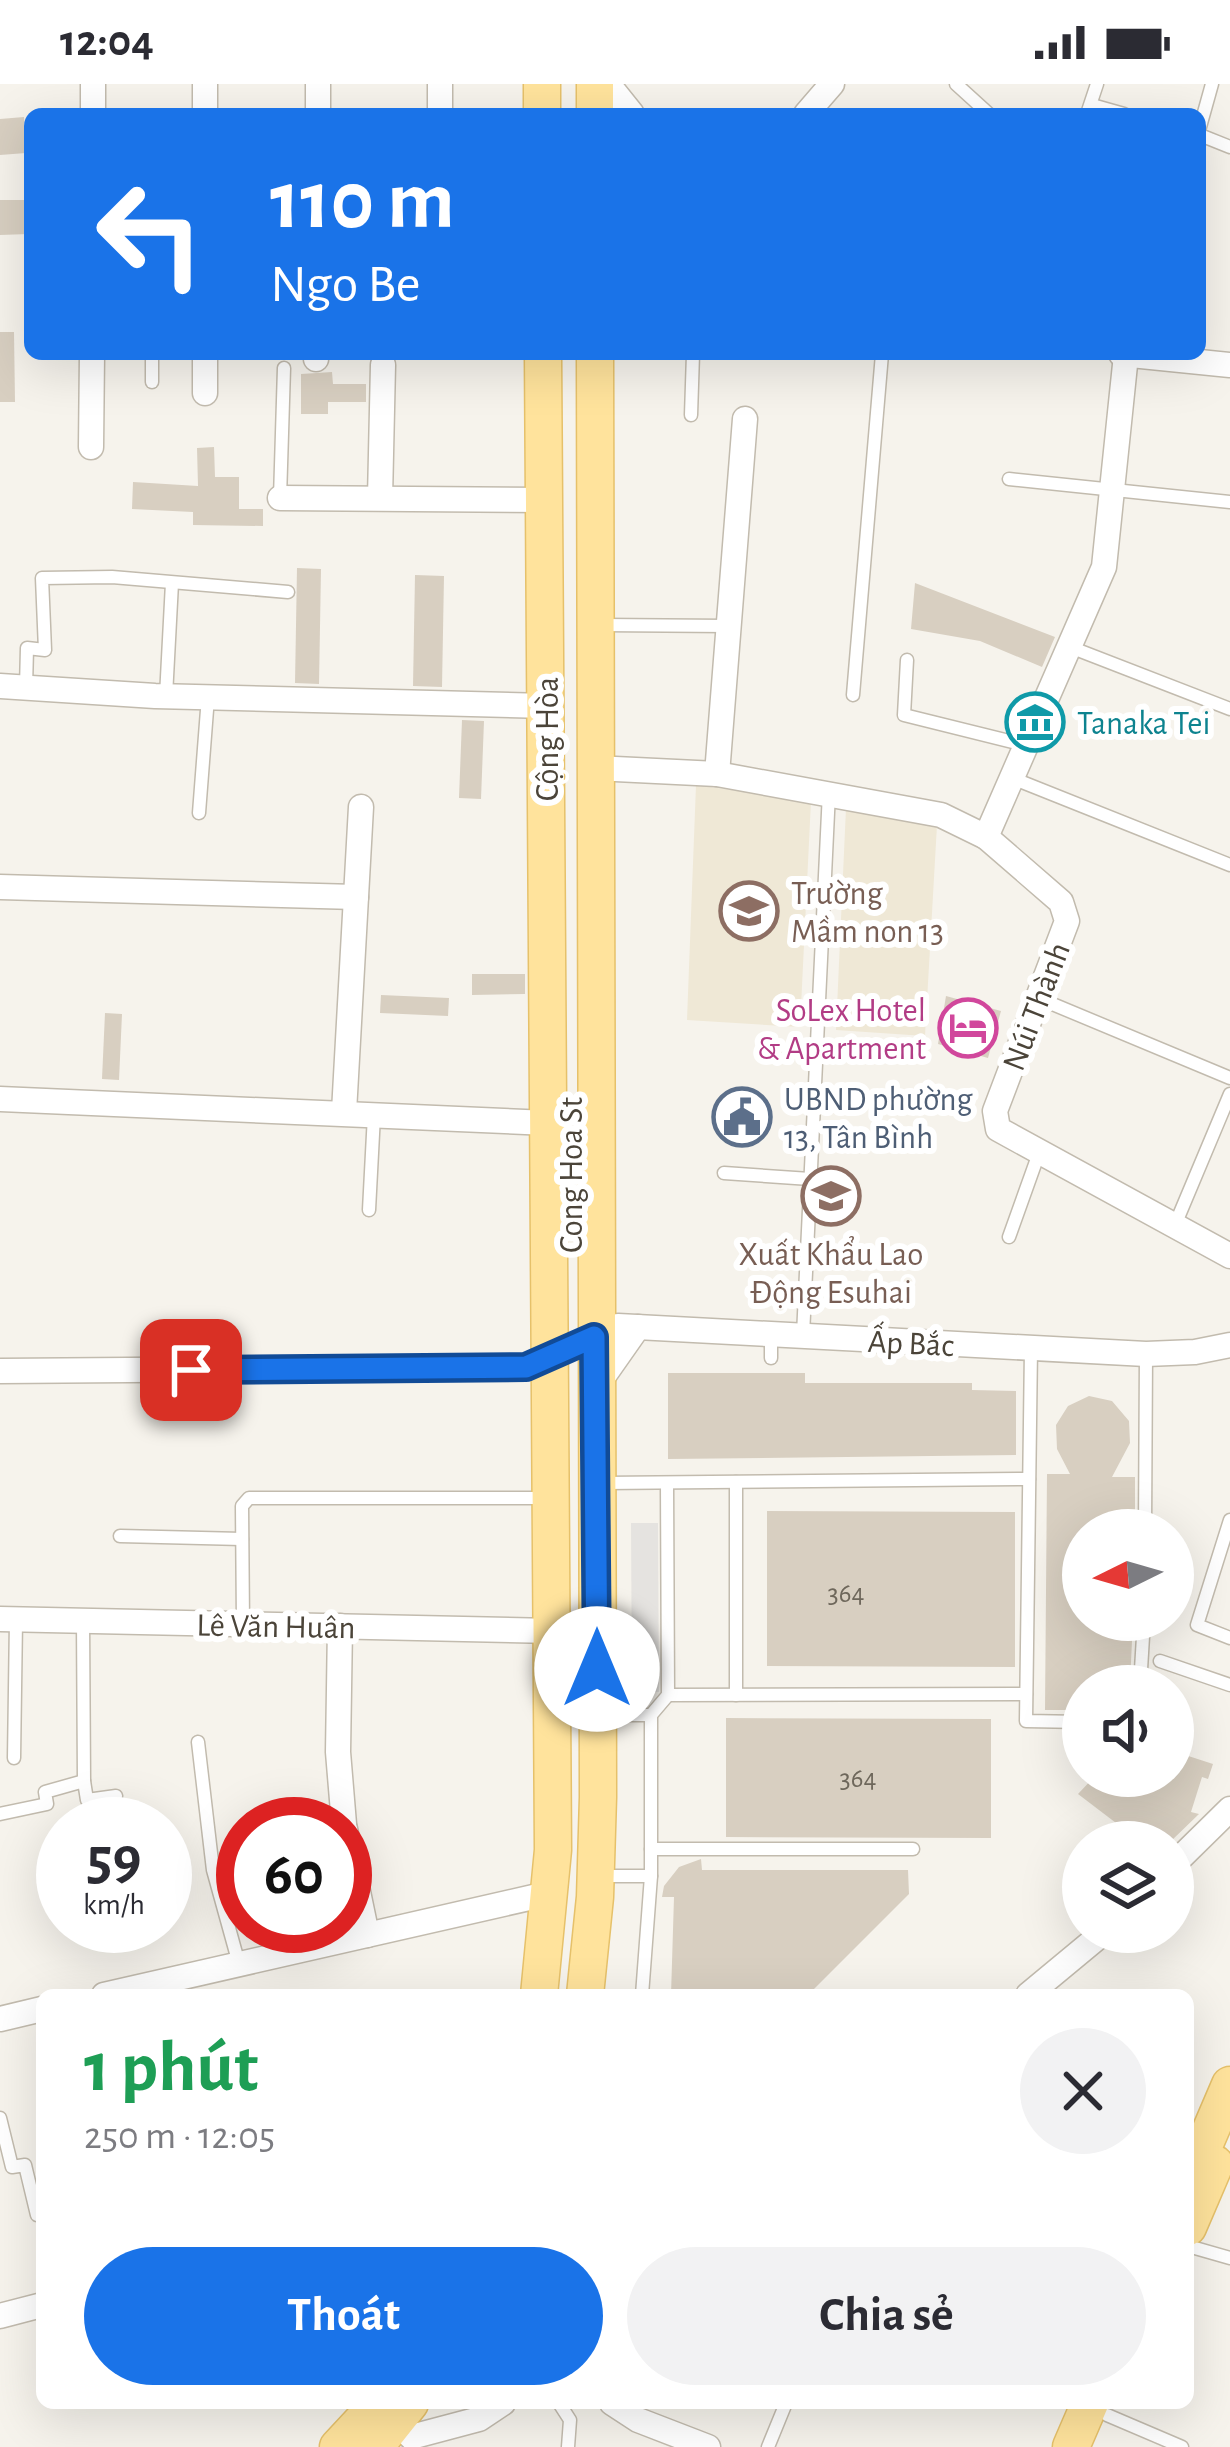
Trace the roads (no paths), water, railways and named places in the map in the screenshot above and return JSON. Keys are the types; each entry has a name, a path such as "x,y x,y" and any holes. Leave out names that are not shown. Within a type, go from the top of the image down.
{"main road":[{"name":"Cộng Hòa","path":"543,360 548,1123"},
{"name":"Cong Hoa St","path":"562,1989 575,1841 568,360"},
{"name":"Cong Hoa St","path":"572,1347 595,768 595,360"},
{"name":"Cong Hoa St","path":"548,1123 572,1347"},
{"path":"572,1347 595,1389 596,1876 586,1989"},
{"path":"540,1989 551,1893 551,1498 572,1347"},
{"path":"1194,2210 1230,2085"},
{"path":"1206,2176 1230,2130"},
{"path":"338,2447 374,2409"},
{"path":"1071,2447 1100,2417"},
{"path":"374,2447 408,2429"}],"street":[{"path":"608,84 627,108"},
{"path":"812,108 832,84"},
{"path":"91,447 92,360"},
{"path":"205,360 205,392"},
{"path":"986,837 1106,561 1113,489 1136,360"},
{"path":"1184,360 1230,365"},
{"path":"380,498 383,365"},
{"path":"717,774 745,419"},
{"path":"280,498 544,500"},
{"path":"0,686 208,698 546,706"},
{"name":"Núi Thành","path":"595,768 717,774 829,792 934,812 986,837 1059,900 1067,924 994,1118 1003,1134 1230,1256"},
{"path":"344,1112 361,806"},
{"path":"0,886 356,897"},
{"path":"0,1099 548,1123"},
{"name":"Ấp Bắc","path":"0,1371 526,1367 618,1326 771,1346 803,1336 1146,1354 1230,1345"},
{"path":"595,1389 638,1327"},
{"name":"Lê Văn Huân","path":"8,1620 552,1631"},
{"path":"340,1626 338,1752 342,1797"},
{"path":"1194,1844 1230,1809"},
{"path":"372,1934 551,1893"},
{"path":"154,1989 288,1953"},
{"path":"1035,1989 1079,1953"},
{"path":"0,2019 36,2010"},
{"path":"0,2316 36,2307"},
{"path":"408,2429 479,2419 494,2409"},
{"path":"622,2409 708,2447"}],"lane":[{"path":"956,84 982,108"},
{"path":"152,360 152,382"},
{"path":"691,415 693,360"},
{"path":"853,695 881,360"},
{"path":"280,498 284,368"},
{"path":"1009,479 1230,502"},
{"path":"26,687 27,648 45,650 42,578 112,577 287,592"},
{"path":"166,696 172,584"},
{"path":"595,626 728,626"},
{"path":"1070,647 1230,709"},
{"path":"907,660 904,716 1026,745"},
{"path":"200,813 208,698"},
{"path":"1012,778 1230,865"},
{"path":"803,1336 829,792"},
{"path":"1038,998 1230,1078"},
{"path":"1174,1226 1230,1094"},
{"path":"369,1210 374,1113"},
{"path":"1009,1237 1039,1153"},
{"path":"724,1173 810,1179"},
{"path":"1031,1348 1026,1721 1062,1722"},
{"path":"1145,1509 1146,1354"},
{"path":"596,1483 1029,1479"},
{"path":"736,1482 736,1695"},
{"path":"642,1989 651,1876 651,1715 668,1695 667,1483"},
{"path":"243,1624 242,1506 249,1498 551,1498"},
{"path":"1230,1520 1197,1625 1230,1638"},
{"path":"120,1536 242,1539"},
{"path":"8,1620 14,1758"},
{"path":"83,1621 86,1800 116,1796"},
{"path":"1160,1661 1230,1685"},
{"path":"668,1695 1026,1694"},
{"path":"597,1715 651,1715"},
{"path":"198,1742 213,1870 239,1964"},
{"path":"0,1814 47,1804 45,1792 84,1781"},
{"path":"651,1849 914,1849"},
{"path":"596,1876 651,1876"},
{"path":"0,2118 11,2167 26,2164 36,2210"},
{"path":"1194,2248 1230,2258"},
{"path":"563,2409 570,2420 568,2447"},
{"path":"768,2447 784,2409"},
{"path":"1100,2417 1182,2447"}],"place":[{"name":"Tanaka Tei","path":"1035,722"},
{"name":"Trường Mầm non 13","path":"749,911"},
{"name":"SoLex Hotel & Apartment","path":"968,1028"},
{"name":"UBND phường 13, Tân Bình","path":"742,1117"},
{"name":"Xuất Khẩu Lao Động Esuhai","path":"831,1196"}]}
